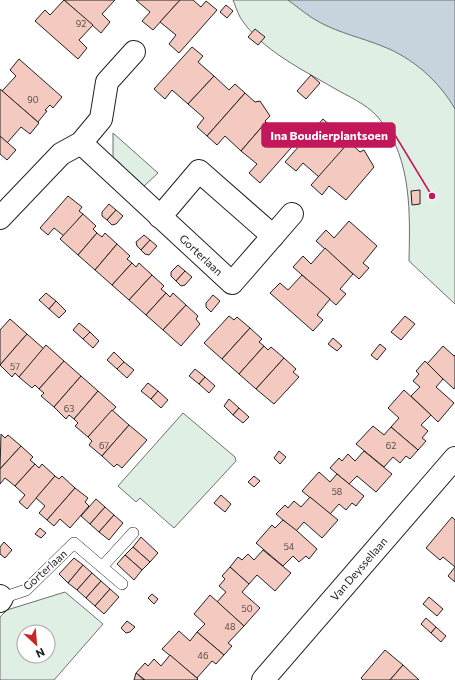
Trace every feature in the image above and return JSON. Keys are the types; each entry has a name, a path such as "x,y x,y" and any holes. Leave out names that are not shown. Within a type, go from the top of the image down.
{"street":[{"path":"0,218 61,154 81,144 101,119 107,82 134,52"},
{"name":"Gorterlaan","path":"81,144 232,283 292,214"},
{"path":"160,217 199,171 273,236"},
{"name":"Van Deyssellaan","path":"263,680 455,458"}],"lane":[{"path":"102,567 133,533"},
{"name":"Gorterlaan","path":"1,599 26,590 74,543 122,584"}],"green space":[{"path":"233,0 455,0 455,304 409,261 409,206 404,170 399,153 391,136 381,121 362,104 299,68 259,40 240,17"},
{"path":"113,133 158,173 144,186 113,157"},
{"path":"183,413 235,457 236,461 174,528 140,498 136,502 118,486"},
{"path":"65,592 103,624 54,680 0,680 0,617 7,610"}],"shaded area":[{"path":"288,0 455,0 455,109 449,99 433,80 415,64 382,46 336,30 321,23"}],"building":[{"path":"64,0 115,0 102,14 110,22 101,33"},
{"path":"64,0 93,25 79,40 87,48 78,59 35,21 45,10 50,15"},
{"path":"136,0 180,0 153,30 142,21 150,12"},
{"path":"180,0 193,0 201,7 206,1 217,10 179,53 169,44 176,35 160,22"},
{"path":"226,5 233,11 227,18 220,12"},
{"path":"255,29 265,37 258,45 248,37"},
{"path":"192,47 203,56 198,62 214,76 188,104 172,90 165,99 154,89"},
{"path":"19,59 62,97 53,108 50,105 45,110 47,111 38,122 2,91 16,76 10,70"},
{"path":"311,75 320,83 306,99 297,91"},
{"path":"214,76 229,90 235,84 245,93 207,136 197,127 204,118 188,104"},
{"path":"0,89 39,123 30,134 21,127 7,143 0,136"},
{"path":"245,93 255,102 260,101 270,116 241,151 225,136 217,145 207,136"},
{"path":"323,119 334,129 329,135 344,149 319,177 303,163 296,171 285,162"},
{"path":"266,122 282,136 287,130 298,140 260,183 249,173 257,164 241,151"},
{"path":"0,136 16,150 7,160 0,154"},
{"path":"349,142 360,152 364,150 374,167 346,200 329,186 322,195 311,185"},
{"path":"420,190 420,204 412,205 411,191"},
{"path":"68,196 82,207 79,211 83,214 64,236 54,228 48,235 40,228"},
{"path":"109,204 116,210 107,220 102,216 102,212"},
{"path":"116,210 123,216 116,224 112,225 107,220"},
{"path":"83,214 96,226 93,229 97,233 78,255 60,239"},
{"path":"349,221 377,246 363,263 369,268 359,279 316,241 326,230 334,238"},
{"path":"97,233 102,237 105,233 117,244 95,270 78,255"},
{"path":"144,235 150,240 141,250 137,246 136,242"},
{"path":"150,240 157,246 149,255 145,254 141,250"},
{"path":"117,244 130,256 127,259 132,263 112,285 95,270"},
{"path":"325,248 353,274 340,289 346,294 336,305 293,267 303,256 311,264"},
{"path":"132,263 136,267 139,263 152,275 129,300 112,285"},
{"path":"178,265 185,271 176,281 171,276 171,272"},
{"path":"185,271 192,277 185,285 181,286 176,281"},
{"path":"152,275 164,286 161,289 166,293 146,315 129,300"},
{"path":"302,275 330,299 317,315 323,320 313,331 270,293 280,283 288,290"},
{"path":"46,293 56,301 49,309 39,300"},
{"path":"166,293 170,297 173,293 186,305 163,330 146,315"},
{"path":"213,295 220,301 211,312 206,307 206,303"},
{"path":"56,301 66,311 59,318 49,309"},
{"path":"186,305 198,316 196,319 200,324 181,346 163,330"},
{"path":"229,316 234,320 237,317 250,328 222,359 204,343"},
{"path":"405,316 415,324 401,340 391,332"},
{"path":"10,319 27,334 0,365 0,330"},
{"path":"79,323 90,332 83,339 73,330"},
{"path":"250,328 262,339 259,342 264,346 239,374 222,359"},
{"path":"90,332 99,341 93,348 83,339"},
{"path":"27,334 44,349 19,377 15,373 12,377 0,365"},
{"path":"333,338 342,346 337,351 328,344"},
{"path":"380,344 386,349 377,360 371,355"},
{"path":"46,345 64,361 39,389 35,385 32,388 19,377"},
{"path":"264,346 268,350 271,347 284,358 256,389 239,374"},
{"path":"443,346 454,356 455,355 454,389 427,364"},
{"path":"114,352 124,362 117,369 107,360"},
{"path":"284,358 296,369 293,372 299,377 274,404 256,389"},
{"path":"64,361 81,376 54,407 41,396 44,393 39,389"},
{"path":"425,361 443,379 436,387 454,403 438,422 411,396 420,387 413,381 419,374 416,371"},
{"path":"124,362 134,370 127,378 117,369"},
{"path":"195,369 205,377 199,384 189,376"},
{"path":"81,376 98,391 74,419 69,415 66,419 54,407"},
{"path":"205,377 215,386 209,393 199,384"},
{"path":"148,383 158,391 151,399 141,391"},
{"path":"404,390 431,415 421,425 428,431 422,438 426,441 418,450 391,427 399,418 388,408"},
{"path":"98,391 116,407 88,437 75,426 78,423 74,419"},
{"path":"158,391 168,400 161,408 151,399"},
{"path":"229,399 239,408 233,415 224,406"},
{"path":"239,408 249,417 243,423 233,415"},
{"path":"112,410 129,425 102,456 89,445 92,441 88,437"},
{"path":"129,425 147,440 122,468 117,464 114,467 102,456"},
{"path":"373,426 384,435 391,427 418,450 410,459 406,456 400,463 393,457 384,467 356,444"},
{"path":"1,434 5,438 8,435 21,446 0,469"},
{"path":"21,446 33,457 30,460 35,464 15,486 5,478 0,484 0,469"},
{"path":"279,451 286,457 280,464 274,458"},
{"path":"364,451 392,474 376,492 357,476 349,484 330,468 339,458 342,461 348,454 355,461"},
{"path":"35,464 39,468 42,464 55,476 27,509 19,502 25,495 15,486"},
{"path":"319,472 330,482 337,474 364,496 356,506 352,503 346,510 339,504 330,514 302,491"},
{"path":"55,476 59,479 62,476 75,488 47,520 39,513 45,506 36,498"},
{"path":"254,476 260,481 254,487 248,482"},
{"path":"75,488 88,498 85,502 89,506 70,528 60,519 54,526 47,520"},
{"path":"221,495 231,504 225,512 214,503"},
{"path":"310,497 338,520 322,538 304,522 296,531 276,514 285,505 288,508 294,501 301,507"},
{"path":"96,499 105,507 90,524 81,516"},
{"path":"105,507 114,515 99,532 90,524"},
{"path":"114,515 123,523 109,540 99,532"},
{"path":"452,517 455,520 455,567 443,557 440,560 426,548"},
{"path":"283,520 317,549 309,559 306,556 299,562 293,556 283,566 256,543 272,525 275,528"},
{"path":"40,528 46,533 41,538 35,534"},
{"path":"141,537 158,553 150,562 133,547"},
{"path":"4,542 12,550 5,558 0,554 0,547"},
{"path":"133,547 150,562 142,570 125,555"},
{"path":"263,550 291,573 275,591 257,575 249,584 230,567 238,557 242,560 248,554 254,560"},
{"path":"125,555 142,570 134,580 117,564"},
{"path":"74,558 83,565 68,583 59,574"},
{"path":"83,565 92,573 77,590 68,583"},
{"path":"230,567 249,584 242,592 260,608 244,626 217,602 226,592 219,586 225,579 222,576"},
{"path":"455,567 455,582 448,576"},
{"path":"92,573 101,581 86,598 77,590"},
{"path":"101,581 110,589 95,606 86,598"},
{"path":"110,589 119,597 104,614 95,606"},
{"path":"152,594 158,599 154,604 148,598"},
{"path":"210,595 244,626 228,643 232,646 224,655 197,632 205,624 194,614"},
{"path":"429,597 443,609 437,616 423,604"},
{"path":"426,618 436,627 431,633 421,624"},
{"path":"127,621 135,627 130,632 126,633 121,628"},
{"path":"436,627 446,636 441,642 431,633"},
{"path":"179,631 190,641 197,632 224,655 216,664 212,661 197,678 162,649"},
{"path":"385,650 403,665 390,680 363,680 361,678"},
{"path":"170,655 198,679 145,680 136,673 145,663 148,666 154,659 161,666"},
{"path":"403,665 419,680 390,680"},
{"path":"136,673 144,680 134,680"}],"place":[{"name":"Ina Boudierplantsoen","path":"432,196"}]}
